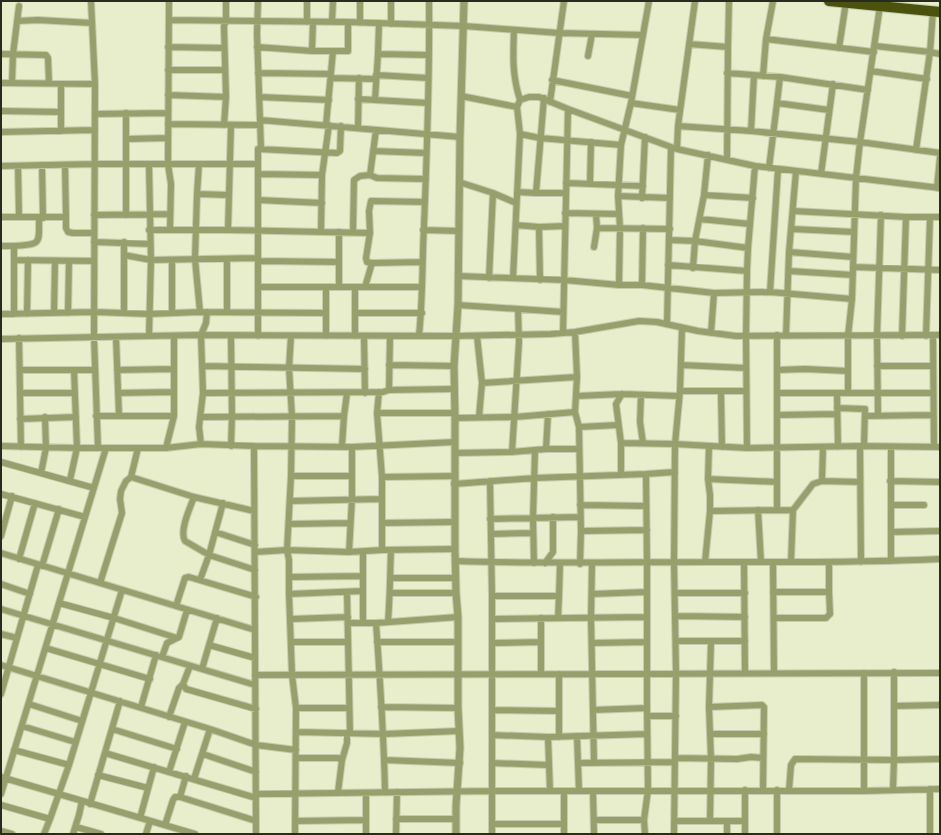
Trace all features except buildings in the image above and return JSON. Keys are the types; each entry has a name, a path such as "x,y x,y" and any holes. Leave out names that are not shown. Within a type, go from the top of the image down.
{"highway":[{"path":"829,1 937,12"}],"street":[{"path":"91,1 95,84 94,370 98,448"},
{"path":"169,1 168,164 170,184 170,230"},
{"path":"224,125 226,97 224,26 226,21 226,1"},
{"path":"258,1 257,47 261,149 258,149 258,336"},
{"path":"307,1 312,51"},
{"path":"332,22 333,1"},
{"path":"360,1 360,23"},
{"path":"391,1 391,24"},
{"path":"419,335 422,313 422,262 428,103 429,1"},
{"path":"456,834 455,819 460,763 458,708 458,617 455,578 456,561 454,549 454,366 458,305 459,182 464,1"},
{"path":"550,102 564,1"},
{"path":"619,285 620,228 618,214 618,185 621,145 631,103 650,1"},
{"path":"668,324 670,198 674,148 695,1"},
{"path":"727,160 726,129 729,1"},
{"path":"763,76 766,39 773,1"},
{"path":"839,48 846,2"},
{"path":"12,83 16,21 20,6"},
{"path":"848,393 848,336 852,299 856,178 880,6"},
{"path":"916,150 937,12"},
{"path":"16,21 38,20 92,23"},
{"path":"169,20 348,22 464,26 559,33 643,35"},
{"path":"257,47 347,52 349,50 348,22"},
{"path":"375,100 379,23"},
{"path":"514,30 513,70 520,100 517,106 520,134 514,278"},
{"path":"588,56 592,34"},
{"path":"766,39 839,48 930,52 940,54"},
{"path":"689,44 728,47"},
{"path":"168,47 224,48"},
{"path":"321,232 322,175 326,153 333,51"},
{"path":"1,54 46,55 48,58 49,83"},
{"path":"378,54 429,55"},
{"path":"168,70 225,70"},
{"path":"871,71 927,79"},
{"path":"258,73 359,78 428,78"},
{"path":"727,73 780,77 868,90"},
{"path":"750,131 754,75"},
{"path":"769,168 780,77"},
{"path":"358,128 359,78"},
{"path":"552,80 632,96"},
{"path":"1,83 95,84"},
{"path":"61,84 61,131"},
{"path":"821,174 833,84"},
{"path":"168,95 226,97"},
{"path":"461,96 517,106"},
{"path":"259,97 329,100"},
{"path":"520,100 529,97 544,98 568,109 674,148 769,168 939,188 940,157"},
{"path":"536,193 544,98"},
{"path":"358,99 428,103"},
{"path":"777,102 829,110"},
{"path":"631,103 680,110"},
{"path":"563,333 568,109"},
{"path":"1,112 61,112"},
{"path":"126,113 126,215"},
{"path":"95,114 168,113"},
{"path":"168,124 224,125 260,122 328,125 427,136 460,138"},
{"path":"228,230 231,124"},
{"path":"261,149 326,153 339,152 341,126"},
{"path":"678,126 774,133 860,142 940,153"},
{"path":"1,132 95,130"},
{"path":"370,175 376,130"},
{"path":"520,134 540,138 621,145"},
{"path":"642,198 645,137"},
{"path":"126,139 168,138"},
{"path":"590,183 591,142"},
{"path":"373,151 426,153"},
{"path":"694,268 695,241 704,195 708,155"},
{"path":"1,166 95,164 258,164"},
{"path":"149,164 151,260 149,336"},
{"path":"199,164 196,194 195,259 206,323 200,335 203,392 201,417 198,427 201,444"},
{"path":"1,246 32,245 39,238 42,165"},
{"path":"64,165 66,228 68,232 73,233 94,233"},
{"path":"18,166 18,217"},
{"path":"747,448 747,271 755,166"},
{"path":"770,292 778,169"},
{"path":"786,335 789,252 796,171"},
{"path":"258,174 322,175"},
{"path":"353,232 354,180 360,176 370,175 377,178 426,179"},
{"path":"459,182 493,193 516,203"},
{"path":"566,182 642,186"},
{"path":"517,192 566,193"},
{"path":"489,278 493,193"},
{"path":"196,194 228,195"},
{"path":"704,195 753,198"},
{"path":"618,196 670,198"},
{"path":"258,200 322,202"},
{"path":"422,262 372,263 367,262 366,258 370,233 369,211 371,201 424,202"},
{"path":"793,211 930,218 940,217"},
{"path":"565,213 618,214"},
{"path":"94,215 170,214"},
{"path":"594,247 597,228 596,214"},
{"path":"878,416 877,336 881,215"},
{"path":"1,217 66,217"},
{"path":"902,336 906,217"},
{"path":"621,443 747,448 862,446 937,447 930,335 928,270 930,218"},
{"path":"700,219 750,224"},
{"path":"516,225 539,227 565,226"},
{"path":"539,227 540,280"},
{"path":"597,228 670,229"},
{"path":"642,285 643,228"},
{"path":"792,229 854,232"},
{"path":"150,230 370,233"},
{"path":"423,230 459,230"},
{"path":"339,232 339,287"},
{"path":"670,240 695,241 748,248"},
{"path":"94,242 150,244"},
{"path":"124,242 124,313"},
{"path":"14,246 14,314"},
{"path":"789,252 854,257"},
{"path":"124,255 151,260 227,259 339,262"},
{"path":"227,259 227,312"},
{"path":"14,260 94,261"},
{"path":"27,314 28,260"},
{"path":"172,260 172,312"},
{"path":"54,313 55,261"},
{"path":"68,313 69,261"},
{"path":"365,287 372,263"},
{"path":"668,265 747,271"},
{"path":"853,267 940,270"},
{"path":"789,271 853,275"},
{"path":"458,276 642,285 714,293 770,292 852,299"},
{"path":"258,287 422,287"},
{"path":"326,287 326,336"},
{"path":"355,287 355,336"},
{"path":"711,333 714,293"},
{"path":"458,305 563,312"},
{"path":"512,452 519,342 518,309"},
{"path":"1,314 94,312 149,314 172,312 325,313"},
{"path":"355,313 422,313"},
{"path":"1,339 200,335 518,335 575,332 629,322 648,321 711,333 746,336 940,335"},
{"path":"674,834 676,716 674,562 675,444 680,393 682,328"},
{"path":"575,332 577,377 575,412 579,427 581,531 580,564"},
{"path":"777,335 777,510"},
{"path":"166,448 174,416 174,336"},
{"path":"231,336 231,446"},
{"path":"292,336 289,368 292,446 287,550 289,560 292,675 297,732 295,834"},
{"path":"364,336 365,392"},
{"path":"389,390 390,336"},
{"path":"477,336 482,383 479,417"},
{"path":"116,337 119,416"},
{"path":"20,338 21,447"},
{"path":"389,365 454,366"},
{"path":"681,365 746,368"},
{"path":"202,366 365,369"},
{"path":"877,366 933,366"},
{"path":"777,370 805,369 848,371"},
{"path":"20,370 94,370"},
{"path":"70,480 77,448 74,370"},
{"path":"117,370 174,370"},
{"path":"482,383 577,377"},
{"path":"203,392 347,393 379,392 389,390 454,389"},
{"path":"577,396 746,391"},
{"path":"118,393 174,392"},
{"path":"379,392 377,413 382,477 382,550"},
{"path":"721,392 722,446"},
{"path":"20,394 75,393"},
{"path":"342,446 347,393"},
{"path":"777,393 933,393"},
{"path":"837,393 838,447"},
{"path":"621,474 621,443 616,404 622,394"},
{"path":"641,395 640,422 643,443"},
{"path":"777,415 865,409 860,482 861,562"},
{"path":"377,413 479,417 575,412"},
{"path":"546,450 548,414"},
{"path":"96,416 174,416"},
{"path":"201,417 344,416"},
{"path":"865,416 936,419"},
{"path":"41,473 46,448 45,417"},
{"path":"20,418 76,417"},
{"path":"579,427 618,424"},
{"path":"1,446 46,448 166,448 201,444 231,446 352,447 455,442"},
{"path":"254,446 256,597 256,834"},
{"path":"705,562 710,511 708,446"},
{"path":"349,552 352,499 352,447"},
{"path":"822,481 823,447"},
{"path":"891,447 891,561"},
{"path":"1,794 3,778 14,750 38,676 106,448"},
{"path":"100,583 122,513 120,499 121,491 126,482 131,478 138,448"},
{"path":"455,453 579,449"},
{"path":"534,563 533,518 535,450"},
{"path":"1,462 70,480 94,488"},
{"path":"382,477 490,481 675,472"},
{"path":"645,834 644,820 648,790 646,708 646,474"},
{"path":"291,476 352,476"},
{"path":"131,478 194,497 254,511"},
{"path":"708,479 777,482"},
{"path":"490,481 492,596 492,834"},
{"path":"791,562 793,510 810,487 813,484 822,481 860,482"},
{"path":"890,481 940,482"},
{"path":"1,494 85,517"},
{"path":"1,536 12,496"},
{"path":"194,497 185,524 183,539 189,545 209,555 255,570"},
{"path":"290,501 382,499"},
{"path":"19,559 35,503"},
{"path":"200,580 209,555 223,503"},
{"path":"580,505 646,506"},
{"path":"891,505 924,505"},
{"path":"1,694 30,594 58,509"},
{"path":"758,510 761,562"},
{"path":"710,511 793,510"},
{"path":"545,563 553,552 553,517"},
{"path":"490,519 580,517"},
{"path":"382,523 455,522"},
{"path":"289,524 350,523"},
{"path":"581,531 646,530"},
{"path":"891,532 940,531"},
{"path":"215,532 255,545"},
{"path":"491,534 533,533"},
{"path":"255,552 287,550 363,552 382,550 454,549"},
{"path":"388,621 391,593 391,550"},
{"path":"363,552 363,623"},
{"path":"1,553 255,630"},
{"path":"456,561 592,564 647,562 861,562 940,559"},
{"path":"744,562 745,673"},
{"path":"773,562 774,673"},
{"path":"774,618 826,618 830,614 829,562"},
{"path":"558,618 560,564"},
{"path":"592,564 591,618 594,762"},
{"path":"289,577 363,576"},
{"path":"176,606 185,578 189,577 256,597"},
{"path":"390,578 455,578"},
{"path":"1,584 30,594"},
{"path":"44,834 69,765 122,590"},
{"path":"289,594 363,591"},
{"path":"338,792 342,760 349,733 347,592"},
{"path":"391,593 456,592"},
{"path":"592,594 647,592"},
{"path":"773,592 829,592"},
{"path":"675,593 745,593"},
{"path":"492,596 559,596"},
{"path":"59,603 114,618 177,638"},
{"path":"1,609 255,685"},
{"path":"141,707 159,656 167,643 179,636 187,610"},
{"path":"675,616 745,617"},
{"path":"290,620 348,620 363,623 376,623 458,617"},
{"path":"492,619 647,617"},
{"path":"202,669 217,618"},
{"path":"541,618 541,674"},
{"path":"376,623 384,734 384,792"},
{"path":"1,634 17,638"},
{"path":"676,641 745,641"},
{"path":"291,642 348,642"},
{"path":"378,642 458,642"},
{"path":"492,643 541,642"},
{"path":"592,643 646,642"},
{"path":"710,821 711,759 709,707 711,642"},
{"path":"209,645 255,658"},
{"path":"46,648 150,679"},
{"path":"1,666 141,707 256,745 296,750"},
{"path":"169,717 179,688 183,684 190,666"},
{"path":"255,675 592,674 710,672 940,673"},
{"path":"864,672 864,791"},
{"path":"893,790 894,672"},
{"path":"559,674 559,737"},
{"path":"183,684 186,689 256,710"},
{"path":"90,804 120,701"},
{"path":"29,704 82,721"},
{"path":"709,707 762,705 765,709 763,790"},
{"path":"894,706 940,705"},
{"path":"381,707 458,708"},
{"path":"296,708 349,708"},
{"path":"593,710 646,708"},
{"path":"492,710 559,711"},
{"path":"647,716 676,716"},
{"path":"169,772 185,722"},
{"path":"22,726 75,742"},
{"path":"112,729 177,749"},
{"path":"194,779 210,729"},
{"path":"297,732 384,734 459,731"},
{"path":"492,735 559,737 647,734"},
{"path":"710,734 764,734"},
{"path":"577,736 579,791"},
{"path":"548,737 550,791"},
{"path":"14,750 69,765"},
{"path":"105,753 256,796 338,792 648,790 864,791 940,789"},
{"path":"203,754 256,772"},
{"path":"578,763 737,759 751,757 763,758"},
{"path":"296,758 338,758 342,760"},
{"path":"789,790 791,765 795,759 940,759"},
{"path":"384,760 460,763"},
{"path":"492,763 548,765"},
{"path":"140,818 154,767"},
{"path":"98,775 148,788"},
{"path":"180,797 186,776"},
{"path":"3,778 165,825 183,832 195,834"},
{"path":"930,789 930,834"},
{"path":"745,790 745,834"},
{"path":"777,790 777,834"},
{"path":"564,791 564,834"},
{"path":"593,791 594,834"},
{"path":"396,834 397,792"},
{"path":"366,793 366,834"},
{"path":"165,825 172,800 175,797 180,797 256,821"},
{"path":"73,834 82,801"},
{"path":"1,805 50,819"},
{"path":"396,819 455,819"},
{"path":"295,821 366,820"},
{"path":"594,820 644,820"},
{"path":"146,834 150,821"},
{"path":"674,821 745,821"},
{"path":"727,821 727,834"},
{"path":"492,824 564,824"},
{"path":"76,827 100,834"},
{"path":"1,831 12,834"}]}
